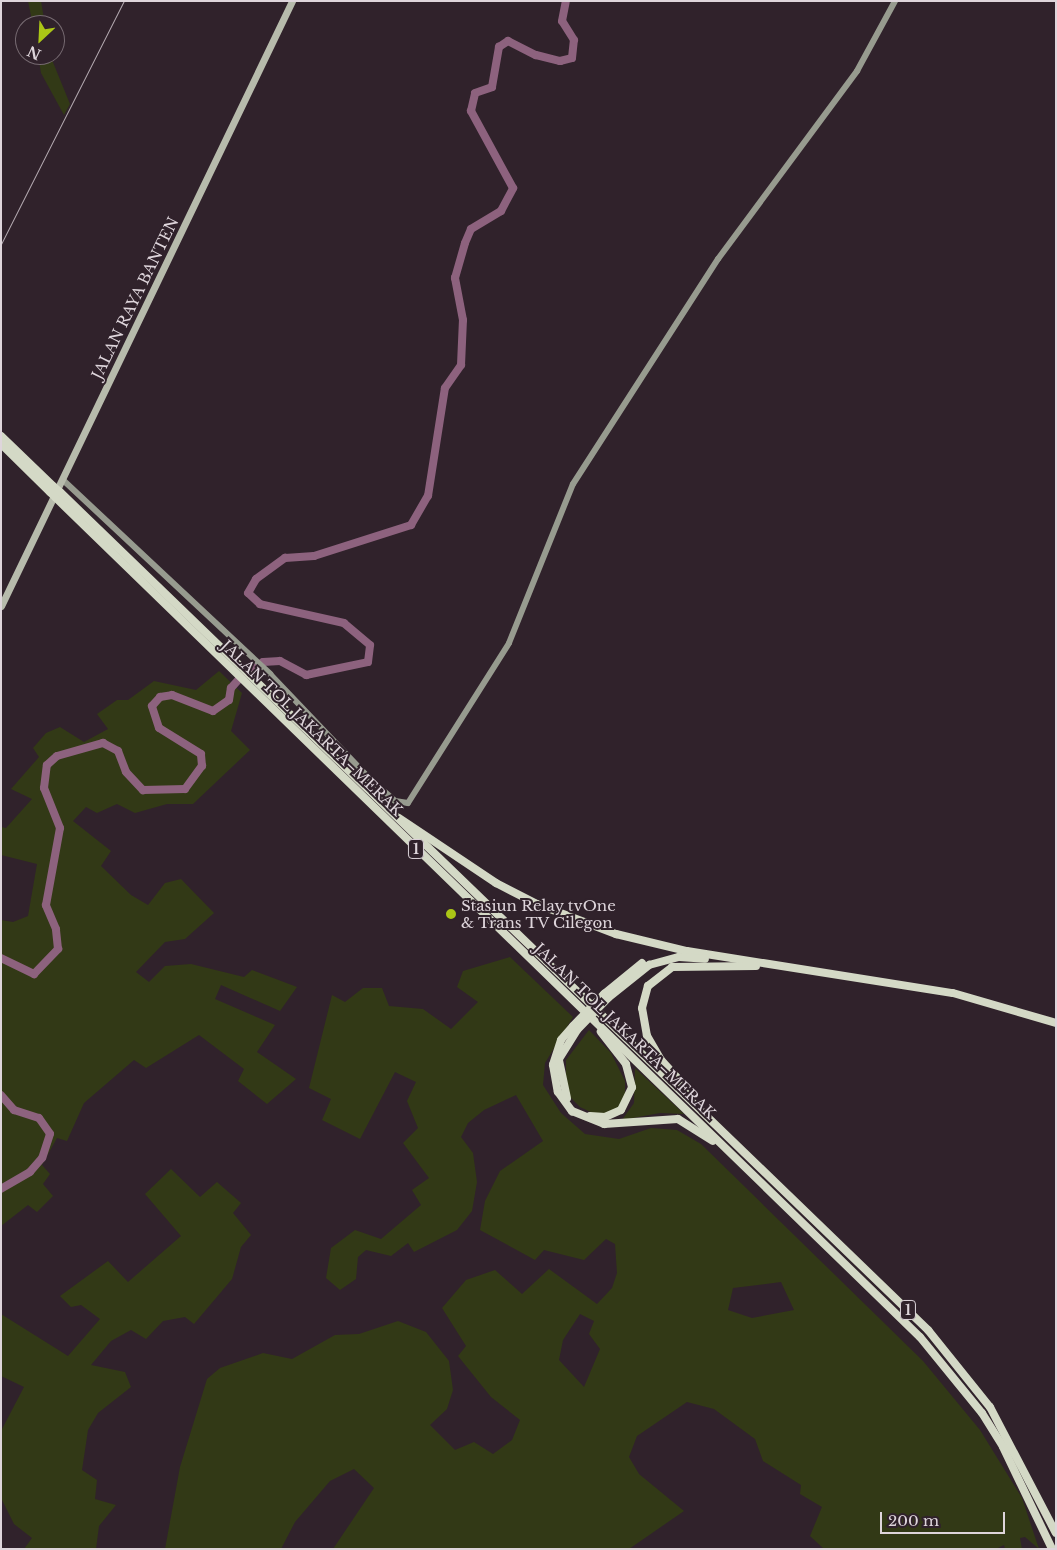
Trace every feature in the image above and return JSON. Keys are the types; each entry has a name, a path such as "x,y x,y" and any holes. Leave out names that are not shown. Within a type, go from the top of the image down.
{"highway":[{"name":"JALAN TOL JAKARTA–MERAK","path":"1,436 55,492 578,1004 876,1291 950,1370 1003,1447 1052,1549"},
{"name":"JALAN TOL JAKARTA–MERAK","path":"1,444 55,492"},
{"name":"JALAN TOL JAKARTA–MERAK","path":"258,689 397,818 881,1282 957,1364 1012,1442 1056,1532"},
{"path":"397,818 537,904 616,934 687,951 954,993 1056,1023"},
{"path":"687,951 645,962 606,996 561,1040 554,1065 558,1092 572,1111 604,1124 650,1118 684,1121 746,1166"},
{"path":"606,996 639,971 662,960 696,958 952,997 1056,1028"},
{"path":"715,1122 652,1047 644,1027 644,996 656,976 672,967 756,966"},
{"path":"575,1028 559,1059 564,1092 586,1114 597,1118 614,1114 627,1101 631,1077 622,1056 578,1004"}],"main road":[{"name":"JALAN RAYA BANTEN","path":"1,606 292,1"}],"street":[{"path":"63,480 267,672 383,790 400,803 412,798 509,643 572,484 718,260 856,71 895,1"}],"green space":[{"path":"28,1 41,1 43,15 31,15"},
{"path":"40,65 54,65 70,104 64,115 41,73"},
{"path":"219,671 242,693 231,731 250,750 193,804 167,804 135,813 117,804 97,813 86,807 73,821 111,851 101,866 131,895 148,905 165,883 181,879 214,913 185,939 165,942 136,972 149,982 165,966 191,964 244,977 252,970 297,987 280,1011 221,985 215,999 275,1025 257,1052 296,1079 267,1104 238,1081 244,1069 199,1035 146,1068 134,1060 84,1103 67,1141 57,1138 42,1165 50,1174 43,1184 53,1196 37,1212 28,1205 1,1226 1,920 13,922 28,916 37,864 1,855 1,827 6,828 32,799 11,789 39,757 33,748 46,733 60,727 84,742 108,729 97,714 117,700 128,700 154,681 196,690"},
{"path":"510,957 573,1017 545,1063 543,1085 561,1113 585,1134 619,1139 651,1128 677,1130 701,1144 923,1361 980,1430 1022,1498 1039,1549 1025,1537 1020,1538 1022,1549 1005,1549 1004,1545 996,1549 824,1549 810,1536 822,1507 800,1494 801,1485 763,1461 755,1439 714,1409 687,1402 637,1436 629,1457 639,1474 684,1511 629,1549 333,1549 374,1488 354,1469 330,1481 295,1522 281,1549 165,1549 180,1467 207,1379 220,1368 263,1353 292,1359 335,1335 359,1334 398,1321 426,1332 449,1361 453,1390 447,1409 430,1425 455,1450 474,1442 493,1454 512,1440 520,1420 491,1397 458,1356 466,1346 442,1308 466,1280 495,1270 522,1294 549,1269 597,1304 612,1288 617,1273 615,1244 606,1239 584,1260 544,1250 535,1260 480,1230 485,1201 500,1171 543,1141 516,1095 484,1110 468,1123 461,1137 473,1153 477,1182 472,1211 457,1230 414,1252 408,1243 391,1256 366,1250 358,1257 356,1279 340,1290 326,1278 331,1248 355,1230 381,1239 421,1205 412,1190 429,1178 403,1143 418,1128 407,1101 416,1082 395,1072 360,1139 322,1120 331,1099 309,1088 332,995 345,1002 363,988 382,988 389,1006 423,1009 451,1029 478,1002 457,987 463,971","holes":["781,1282 794,1310 752,1318 728,1310 733,1288","580,1314 594,1321 589,1334 600,1349 584,1387 559,1360 563,1340"]},
{"path":"589,1030 611,1053 625,1081 625,1100 612,1114 597,1115 580,1107 566,1093 566,1060"},
{"path":"635,1068 684,1114 660,1113 622,1120 634,1103"},
{"path":"171,1169 200,1197 217,1182 241,1203 233,1213 251,1235 241,1247 232,1279 194,1324 185,1317 163,1321 146,1339 131,1330 111,1341 91,1365 125,1372 131,1387 98,1413 88,1430 82,1470 97,1480 95,1499 116,1505 99,1526 96,1549 24,1549 32,1538 14,1524 1,1498 1,1431 24,1387 1,1376 1,1314 68,1356 100,1319 81,1305 71,1307 60,1296 108,1261 128,1282 181,1236 145,1194"}],"waterway":[{"path":"1,958 34,974 58,949 56,929 46,905 60,828 44,788 47,765 57,756 103,743 118,751 126,772 143,790 185,789 202,766 201,754 159,728 152,706 160,697 172,695 213,711 229,700 231,688 239,679 263,662 280,661 306,675 368,662 370,645 344,623 260,604 248,593 256,579 285,558 314,556 411,525 428,496 445,388 461,365 463,320 455,278 471,229 501,211 513,188 471,111 475,93 492,87 499,47 508,41 536,55 560,61 572,58 574,40 562,21 566,1"},
{"path":"1,1095 14,1110 39,1118 50,1134 42,1158 30,1172 1,1189"}],"railway":[{"path":"1,244 124,1"}],"place":[{"name":"Stasiun Relay tvOne & Trans TV Cilegon","path":"451,914"}]}
